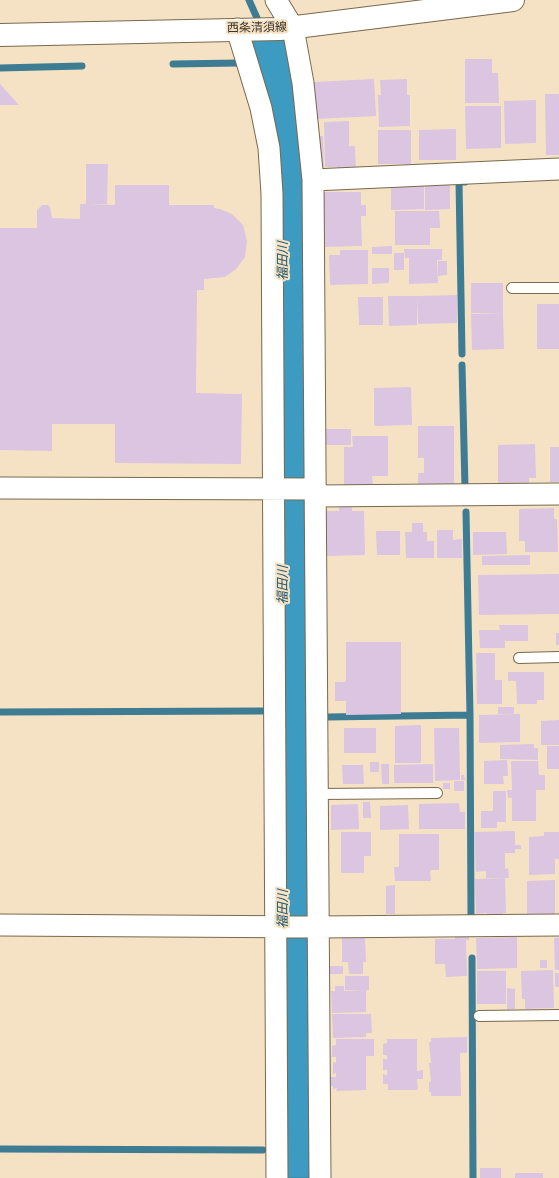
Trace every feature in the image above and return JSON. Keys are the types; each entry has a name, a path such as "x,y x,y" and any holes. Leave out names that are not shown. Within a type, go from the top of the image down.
{"main road":[{"name":"西条清須線","path":"0,35 286,28 513,0"}],"street":[{"path":"276,0 303,83 313,180 313,491 318,794 320,1178"},
{"path":"242,29 269,148 272,194 276,489 278,926 277,1178"},
{"path":"313,180 559,169"},
{"path":"0,488 276,489 313,491 559,494"},
{"path":"0,925 319,927 559,925"}],"lane":[{"path":"512,288 559,288"},
{"path":"519,658 559,657"},
{"path":"318,794 437,793"},
{"path":"479,1016 559,1015"}],"water":[{"path":"249,36 283,36 294,76 302,144 311,1178 287,1178 279,153 272,109"}],"building":[{"path":"465,59 492,59 492,73 498,73 499,103 465,103"},
{"path":"374,79 376,116 316,119 314,82"},
{"path":"407,79 407,95 410,95 410,126 379,127 378,95 381,95 380,80"},
{"path":"0,84 19,105 0,105"},
{"path":"545,94 559,94 559,155 546,155"},
{"path":"536,100 536,143 505,144 504,101"},
{"path":"465,106 501,106 501,148 466,149"},
{"path":"349,121 349,146 355,146 356,171 337,171 337,167 325,167 324,122"},
{"path":"456,129 456,160 419,160 419,130"},
{"path":"378,130 411,130 411,164 378,164"},
{"path":"318,136 323,136 324,172 318,172"},
{"path":"86,164 108,164 107,204 88,204 115,205 115,185 169,185 169,205 214,205 214,208 232,214 243,225 247,241 245,257 236,269 225,277 204,279 204,290 197,290 196,393 242,394 241,464 115,463 115,424 52,424 52,451 0,450 0,228 37,228 37,210 42,205 48,205 50,207 52,218 80,219 80,204 86,204"},
{"path":"425,183 450,183 450,209 425,210"},
{"path":"391,184 424,184 424,209 391,210"},
{"path":"322,192 361,192 361,205 366,205 366,216 361,216 362,246 323,247"},
{"path":"395,211 439,211 440,228 430,228 430,245 395,245"},
{"path":"392,246 392,254 372,254 372,247"},
{"path":"404,249 442,249 442,260 437,260 438,283 409,284 409,258 405,258"},
{"path":"340,250 368,250 368,284 330,285 329,255 340,255"},
{"path":"394,253 404,253 404,270 394,270"},
{"path":"438,261 447,261 447,275 438,276"},
{"path":"372,268 389,268 389,283 372,284"},
{"path":"471,283 503,283 503,313 471,313"},
{"path":"457,295 457,323 418,324 417,296"},
{"path":"388,296 417,296 417,325 389,326"},
{"path":"358,297 383,297 383,325 359,325"},
{"path":"537,304 559,304 559,349 537,349"},
{"path":"503,313 504,349 472,350 471,314"},
{"path":"411,387 412,425 374,426 374,388"},
{"path":"418,426 454,426 454,490 424,490 424,458 418,458"},
{"path":"325,429 351,429 351,445 325,445"},
{"path":"352,436 388,436 388,476 372,476 373,486 344,487 344,447 353,447"},
{"path":"535,444 536,478 529,478 529,488 498,489 498,445"},
{"path":"550,447 559,447 559,482 550,482"},
{"path":"418,473 424,473 424,490 418,490"},
{"path":"339,506 352,506 352,511 364,511 365,555 326,556 326,511 339,511"},
{"path":"554,508 554,519 557,519 558,552 525,552 525,541 519,541 519,509"},
{"path":"412,523 423,523 423,532 427,532 427,541 434,541 434,558 406,558 405,532 412,532"},
{"path":"437,530 453,530 453,540 462,539 462,558 437,558"},
{"path":"376,531 400,531 400,555 377,555"},
{"path":"473,532 506,532 507,554 473,555"},
{"path":"530,555 530,565 482,565 482,556"},
{"path":"559,574 559,614 479,615 478,575"},
{"path":"499,625 528,625 528,641 505,641 505,648 480,648 479,630 500,630"},
{"path":"556,633 559,633 559,645 556,645"},
{"path":"346,642 401,642 401,714 346,715 346,701 335,701 335,682 346,682"},
{"path":"476,653 495,653 495,680 502,680 502,704 477,704"},
{"path":"508,672 544,672 544,700 537,700 537,704 517,704 516,681 508,681"},
{"path":"498,707 514,707 514,714 498,714"},
{"path":"520,714 520,742 479,743 479,715"},
{"path":"559,720 559,745 541,745 541,721"},
{"path":"421,725 421,763 395,763 395,726"},
{"path":"344,728 376,728 376,753 344,753"},
{"path":"434,728 459,728 460,780 435,781"},
{"path":"534,744 534,748 538,748 538,760 500,759 500,745"},
{"path":"547,746 559,746 559,769 547,769"},
{"path":"507,760 508,776 503,776 504,784 484,784 484,761"},
{"path":"511,761 538,761 539,775 545,775 545,790 536,790 536,821 512,821 512,798 508,798 507,790 512,790"},
{"path":"370,762 379,762 379,772 370,772"},
{"path":"381,764 389,764 389,784 382,784"},
{"path":"433,764 433,783 394,783 394,765"},
{"path":"342,765 363,765 364,784 343,784"},
{"path":"461,775 464,775 465,780 461,780"},
{"path":"454,781 464,781 464,791 454,791"},
{"path":"443,783 450,783 450,789 443,789"},
{"path":"493,791 506,791 506,822 497,822 497,828 481,828 481,811 493,811"},
{"path":"363,802 370,802 371,818 363,818"},
{"path":"459,803 460,812 465,812 465,829 419,829 419,804"},
{"path":"358,804 359,829 331,830 331,805"},
{"path":"408,805 409,829 380,830 380,806"},
{"path":"515,831 515,845 521,845 521,849 515,849 515,853 505,853 505,869 508,868 509,878 486,878 486,871 476,872 474,832"},
{"path":"341,832 371,832 371,856 364,856 364,873 341,873"},
{"path":"544,832 559,832 559,859 555,859 555,874 529,875 529,837 544,836"},
{"path":"399,834 439,834 439,870 430,870 431,881 395,881 394,867 399,867"},
{"path":"505,878 506,913 503,913 503,919 487,919 487,913 476,914 475,879"},
{"path":"555,880 555,914 527,915 527,881"},
{"path":"395,885 395,914 386,914 386,886"},
{"path":"455,933 469,933 469,940 466,940 467,976 446,977 445,964 435,964 435,939 455,939"},
{"path":"365,937 366,962 363,962 363,974 349,974 348,962 342,962 342,938"},
{"path":"517,937 517,968 477,969 476,938"},
{"path":"554,938 559,938 559,970 555,970"},
{"path":"540,960 547,960 547,968 540,968"},
{"path":"329,966 343,966 343,974 329,974"},
{"path":"553,970 554,1008 525,1009 525,999 522,999 521,971"},
{"path":"477,971 506,971 506,1004 477,1004"},
{"path":"555,973 559,973 559,987 555,987"},
{"path":"345,976 369,976 369,990 366,990 366,1012 332,1013 331,991 335,991 335,986 344,986 344,991 363,991 345,990"},
{"path":"507,988 515,989 515,1009 507,1010"},
{"path":"332,1014 371,1014 372,1033 366,1033 366,1037 333,1038"},
{"path":"467,1037 467,1053 460,1053 461,1096 431,1096 431,1092 429,1092 429,1082 431,1082 429,1063 431,1063 429,1042 431,1042 431,1038"},
{"path":"336,1039 374,1039 374,1056 366,1056 366,1090 336,1091 337,1088 333,1089 333,1086 327,1086 327,1077 336,1077 336,1073 333,1074 333,1062 336,1063 336,1057 332,1057 332,1046 336,1045"},
{"path":"387,1039 417,1039 417,1071 423,1070 423,1079 417,1079 418,1090 388,1090 388,1084 383,1084 383,1074 387,1075 387,1070 383,1070 383,1059 387,1059 387,1055 383,1055 383,1044 387,1043"},
{"path":"480,1168 501,1168 501,1178 480,1178"},
{"path":"515,1173 543,1173 543,1178 515,1178"}],"waterway":[{"name":"福田川","path":"249,0 261,27"},
{"path":"173,64 238,63"},
{"path":"0,68 82,66"},
{"path":"462,354 459,182 465,182"},
{"path":"462,365 465,487"},
{"path":"466,512 470,715"},
{"path":"0,712 262,711"},
{"path":"327,717 470,715 471,916"},
{"path":"472,958 473,1178"},
{"path":"0,1149 263,1150"}]}
